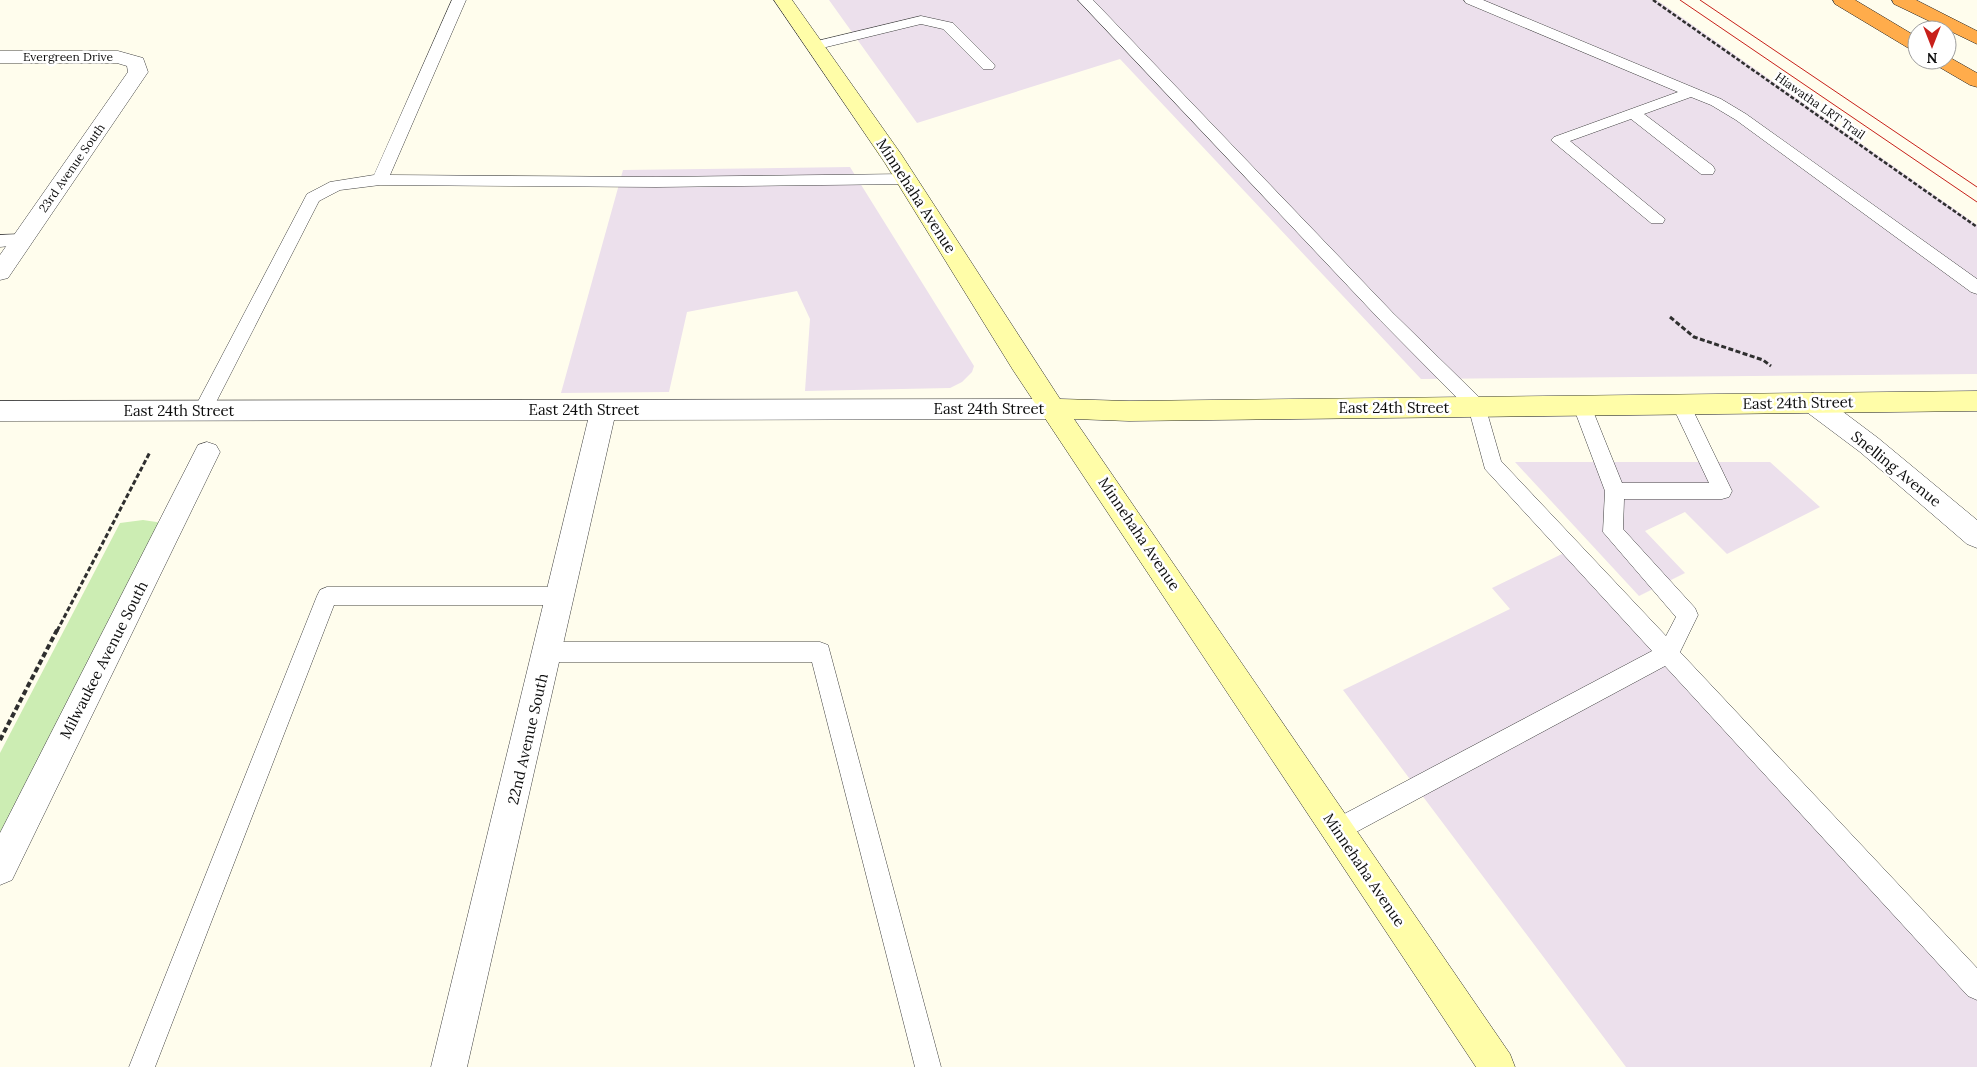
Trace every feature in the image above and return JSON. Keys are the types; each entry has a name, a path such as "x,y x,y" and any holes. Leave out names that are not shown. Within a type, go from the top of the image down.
{"highway":[{"path":"1842,0 1907,40"},
{"path":"1901,0 1977,38"},
{"path":"1957,69 1977,81"}],"main road":[{"name":"Minnehaha Avenue","path":"782,0 906,179 1022,363 1497,1067"},
{"name":"East 24th Street","path":"1054,409 1477,407 1977,401"}],"street":[{"name":"Evergreen Drive","path":"0,57 118,57 136,62"},
{"name":"23rd Avenue South","path":"0,272 138,72 136,62"},
{"name":"Snelling Avenue","path":"1814,404 1876,450 1977,536"},
{"name":"East 24th Street","path":"0,411 1054,409"},
{"name":"22nd Avenue South","path":"449,1067 548,652 603,410"},
{"name":"Milwaukee Avenue South","path":"0,868 207,452"}],"lane":[{"path":"380,180 459,0"},
{"path":"1085,0 1387,317 1477,407 1492,464 1977,987"},
{"path":"1471,0 1716,102 1740,116 1977,288"},
{"path":"814,46 922,20 948,26 988,66"},
{"path":"1657,219 1559,140 1691,92"},
{"path":"1632,113 1707,170"},
{"path":"202,411 313,198 323,189 339,184 380,180 666,182 906,179"},
{"path":"0,241 22,240"},
{"path":"1615,491 1722,491 1682,405"},
{"path":"1337,830 1668,653 1688,615 1613,532 1615,491 1582,406"},
{"path":"142,1067 327,596 561,596"},
{"path":"548,652 820,652 928,1067"}],"path":[{"name":"Hiawatha LRT Trail","path":"1653,0 1977,226"},
{"path":"1670,316 1694,337 1763,360 1771,366"},
{"path":"0,740 150,452"}],"shaded area":[{"path":"829,0 1657,0 1977,225 1977,374 1421,379 1120,59 917,123"},
{"path":"850,167 974,366 972,372 962,382 950,388 805,391 810,319 797,291 687,312 669,392 561,393 623,170"},
{"path":"1515,462 1770,462 1820,507 1727,554 1685,512 1645,531 1685,573 1639,596"},
{"path":"1566,552 1977,997 1977,1067 1626,1067 1343,690 1510,609 1492,588"}],"green space":[{"path":"143,520 163,523 0,851 0,753 120,523"}],"tram line":[{"path":"1680,0 1977,202"},
{"path":"1700,0 1977,187"}]}
